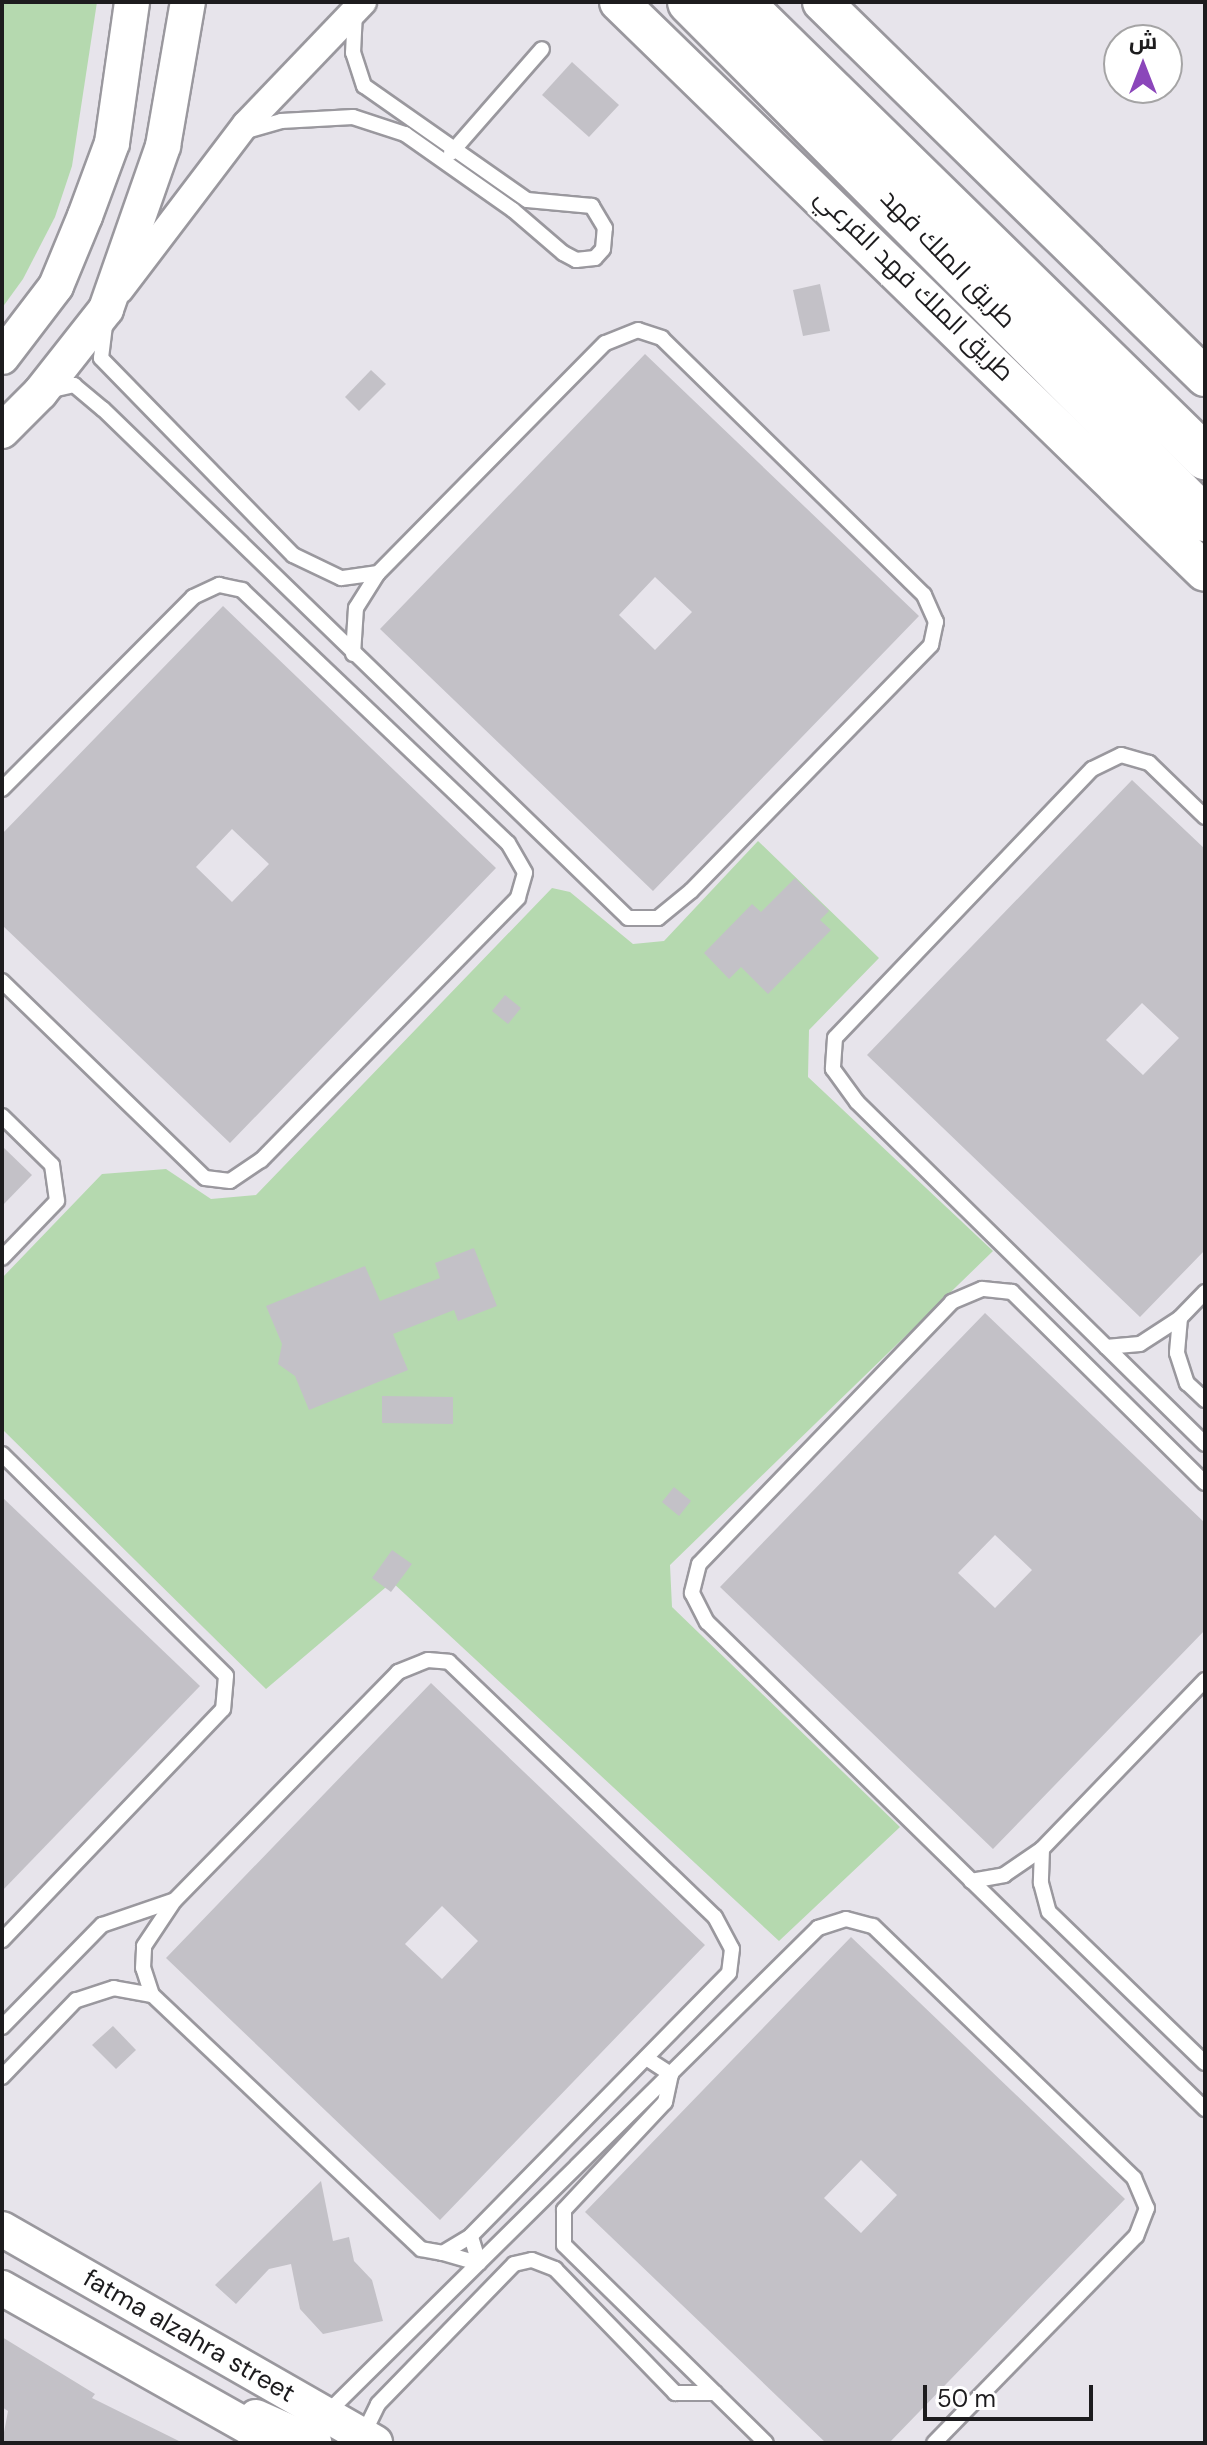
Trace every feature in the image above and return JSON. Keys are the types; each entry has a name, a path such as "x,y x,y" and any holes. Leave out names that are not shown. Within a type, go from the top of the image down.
{"highway":[{"name":"طريق الملك فهد","path":"690,2 1205,519"},
{"name":"طريق الملك فهد","path":"740,2 1205,457"}],"main road":[{"name":"طريق الملك فهد الفرعي","path":"619,2 1205,572"},
{"path":"822,2 1205,377"}],"street":[{"path":"2,357 56,286 96,187 112,143 132,2"},
{"path":"106,309 163,146 188,2"},
{"path":"2,431 40,393 239,134 359,6"},
{"name":"fatma alzahra street","path":"2,2229 320,2429 365,2441"},
{"path":"2,2288 277,2443"},
{"path":"195,2397 280,2425 320,2429"}],"lane":[{"path":"239,134 281,121 353,117 405,134 446,159 576,260 587,262 603,249 605,228 592,206 527,200 457,147 404,118 364,86 353,53 359,6"},
{"path":"446,159 542,49"},
{"path":"518,213 527,200"},
{"path":"106,309 101,358 293,555 341,578 378,573"},
{"path":"40,393 74,385 353,654 628,918 658,918 691,891 931,645 936,622 924,595 662,338 638,330 605,343 378,573 356,608 353,654"},
{"path":"2,789 193,597 219,585 242,590 508,843 525,873 518,898 261,1160 230,1181 205,1178 2,981"},
{"path":"1205,817 1149,763 1121,755 1092,769 835,1038 833,1069 857,1102 1205,1444"},
{"path":"2,1116 52,1165 57,1201 2,1258"},
{"path":"1205,1483 1012,1292 982,1289 952,1302 699,1564 692,1593 707,1622 1205,2109"},
{"path":"1106,1347 1140,1344 1180,1318 1205,1292"},
{"path":"1180,1318 1177,1353 1187,1383 1205,1400"},
{"path":"2,1454 226,1676 223,1709 2,1940"},
{"path":"152,1995 144,1946 175,1900 398,1672 428,1660 449,1662 715,1917 732,1949 729,1973 471,2236 443,2253"},
{"path":"971,1881 1004,1875 1042,1849 1205,1680"},
{"path":"1042,1849 1041,1883 1049,1912 1205,2063"},
{"path":"2,2027 102,1925 175,1900"},
{"path":"320,2429 818,1928 846,1919 873,1926 1134,2178 1147,2208 1136,2236 934,2443"},
{"path":"2,2077 76,2000 114,1988 152,1995 421,2249 479,2263 471,2236"},
{"path":"646,2058 671,2074"},
{"path":"671,2074 665,2102 564,2210 564,2245 766,2443"},
{"path":"365,2441 378,2404 514,2264 532,2260 555,2269 675,2393 715,2393"}],"green space":[{"path":"2,2 97,2 72,166 55,217 23,279 2,308"},
{"path":"758,841 879,958 809,1030 808,1077 993,1251 670,1565 672,1607 900,1827 779,1941 392,1582 266,1689 2,1429 2,1278 102,1174 166,1169 211,1199 256,1195 552,888 570,892 633,944 664,941"}],"building":[{"path":"572,62 619,105 589,137 542,95"},
{"path":"820,284 830,331 803,336 793,290"},
{"path":"645,354 919,616 653,891 380,629","holes":["655,577 692,612 655,650 619,615"]},
{"path":"371,370 386,384 359,411 345,397"},
{"path":"223,606 496,868 230,1143 2,925 2,834","holes":["232,829 269,864 232,902 196,867"]},
{"path":"1132,780 1205,849 1205,1250 1140,1317 867,1055","holes":["1142,1003 1179,1038 1143,1075 1106,1040"]},
{"path":"795,878 829,911 820,920 831,930 768,994 741,967 729,979 704,953 752,904 761,912"},
{"path":"505,995 521,1008 508,1024 492,1011"},
{"path":"2,1146 32,1175 2,1206"},
{"path":"474,1248 497,1306 458,1321 454,1310 393,1334 408,1370 309,1410 295,1376 278,1364 282,1344 266,1306 365,1266 380,1301 440,1278 435,1263"},
{"path":"985,1313 1205,1523 1205,1630 993,1849 720,1587","holes":["995,1535 1032,1570 995,1608 958,1573"]},
{"path":"382,1396 453,1397 453,1424 382,1423"},
{"path":"674,1487 691,1501 679,1516 662,1502"},
{"path":"2,1497 200,1686 2,1891"},
{"path":"392,1550 412,1564 391,1592 372,1578"},
{"path":"431,1683 705,1945 440,2220 166,1958","holes":["442,1906 478,1941 442,1979 405,1944"]},
{"path":"851,1937 1125,2199 889,2443 826,2443 585,2212","holes":["861,2160 897,2195 861,2233 824,2198"]},
{"path":"113,2026 136,2050 116,2069 92,2045"},
{"path":"321,2181 333,2241 349,2237 354,2261 372,2280 383,2321 323,2334 300,2309 291,2264 269,2269 236,2304 215,2285"},
{"path":"2,2337 95,2394 92,2398 183,2443 2,2443 8,2411 2,2407"}]}
